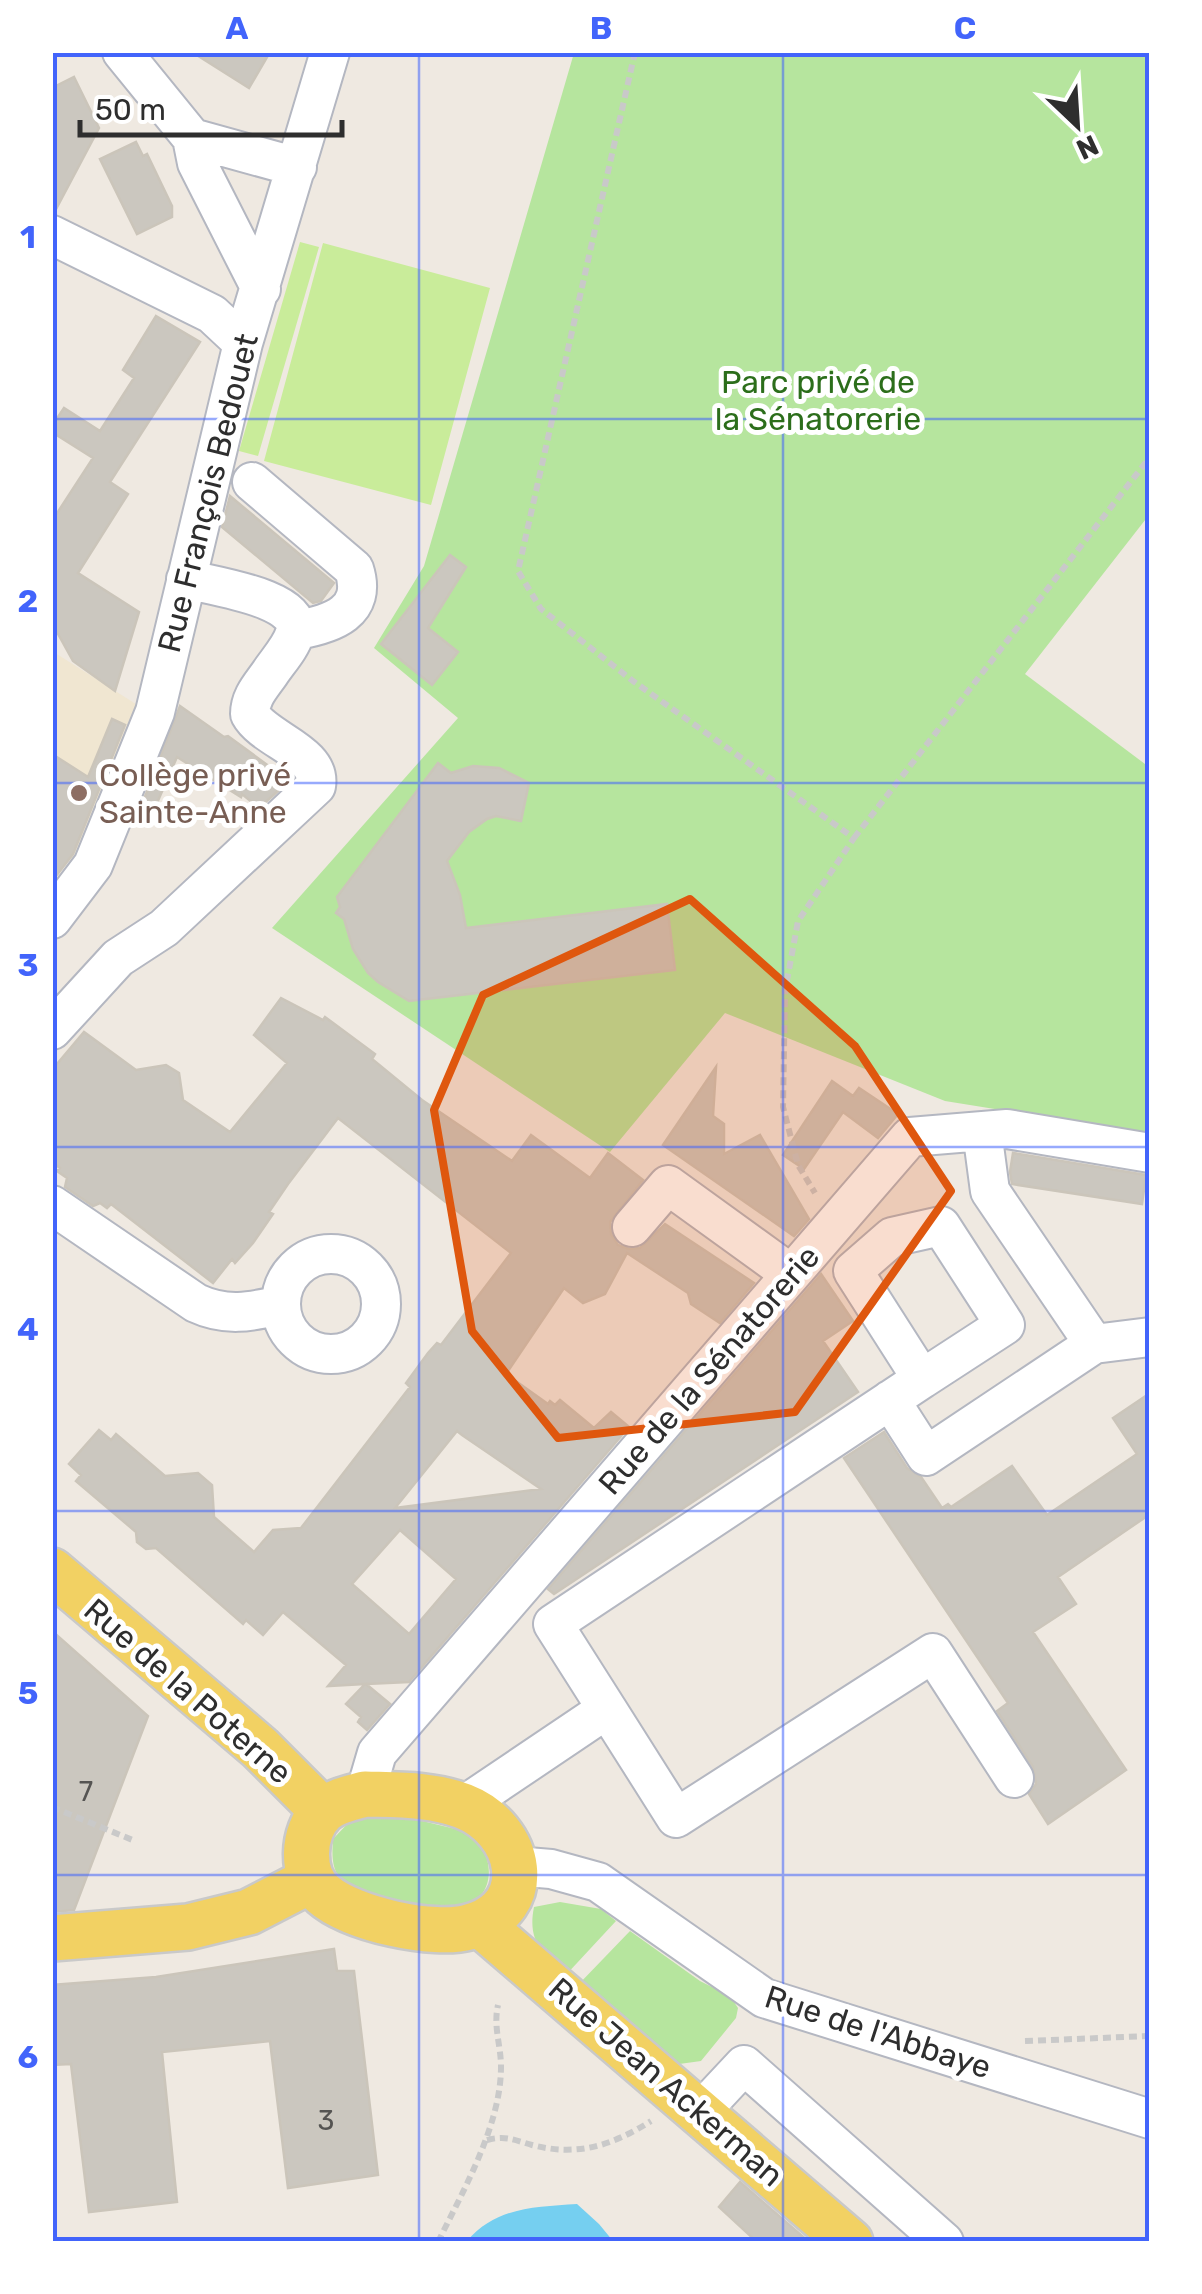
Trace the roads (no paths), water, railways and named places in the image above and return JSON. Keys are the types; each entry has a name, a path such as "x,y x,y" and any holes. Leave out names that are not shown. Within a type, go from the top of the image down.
{"main road":[{"name":"Rue de la Poterne","path":"52,1571 248,1737 323,1812"},
{"path":"365,1794 426,1797 463,1806 488,1819 507,1840 515,1866 512,1896 498,1913 480,1924 457,1930 400,1925 334,1902 321,1894 311,1880 306,1864 312,1829 323,1812 340,1800 365,1794"},
{"path":"52,1938 188,1927 249,1912 311,1880"},
{"name":"Rue Jean Ackerman","path":"480,1924 850,2242"}],"street":[{"path":"122,52 192,138 197,163 261,289"},
{"name":"Rue François Bedouet","path":"52,919 93,865 155,712 243,343 330,52"},
{"path":"192,138 297,167"},
{"path":"52,235 212,314 243,343"},
{"path":"252,482 354,569 360,586 356,601 341,616 297,630"},
{"path":"52,1030 118,958 164,928 316,786 318,777 313,766 260,728 250,714 254,696 297,630 294,618 281,604 186,580"},
{"name":"Rue de la Sénatorerie","path":"365,1794 376,1753 910,1137 1007,1129 1150,1153"},
{"path":"982,1131 990,1191 1094,1344"},
{"path":"632,1228 668,1185 792,1274"},
{"path":"52,1205 196,1303 217,1313 281,1305"},
{"path":"890,1400 926,1456 1094,1344 1150,1337"},
{"path":"922,1379 553,1624 676,1818 933,1653 1014,1778"},
{"path":"463,1806 606,1710"},
{"name":"Rue de l'Abbaye","path":"515,1866 598,1882 764,1998 1150,2119"},
{"path":"690,2103 744,2065 944,2242"}],"water":[{"path":"577,2204 613,2241 467,2241 503,2215"}],"place":[{"name":"Collège privé Sainte-Anne","path":"79,793"}],"park label":[{"name":"Parc privé de la Sénatorerie","path":"818,400"}]}
